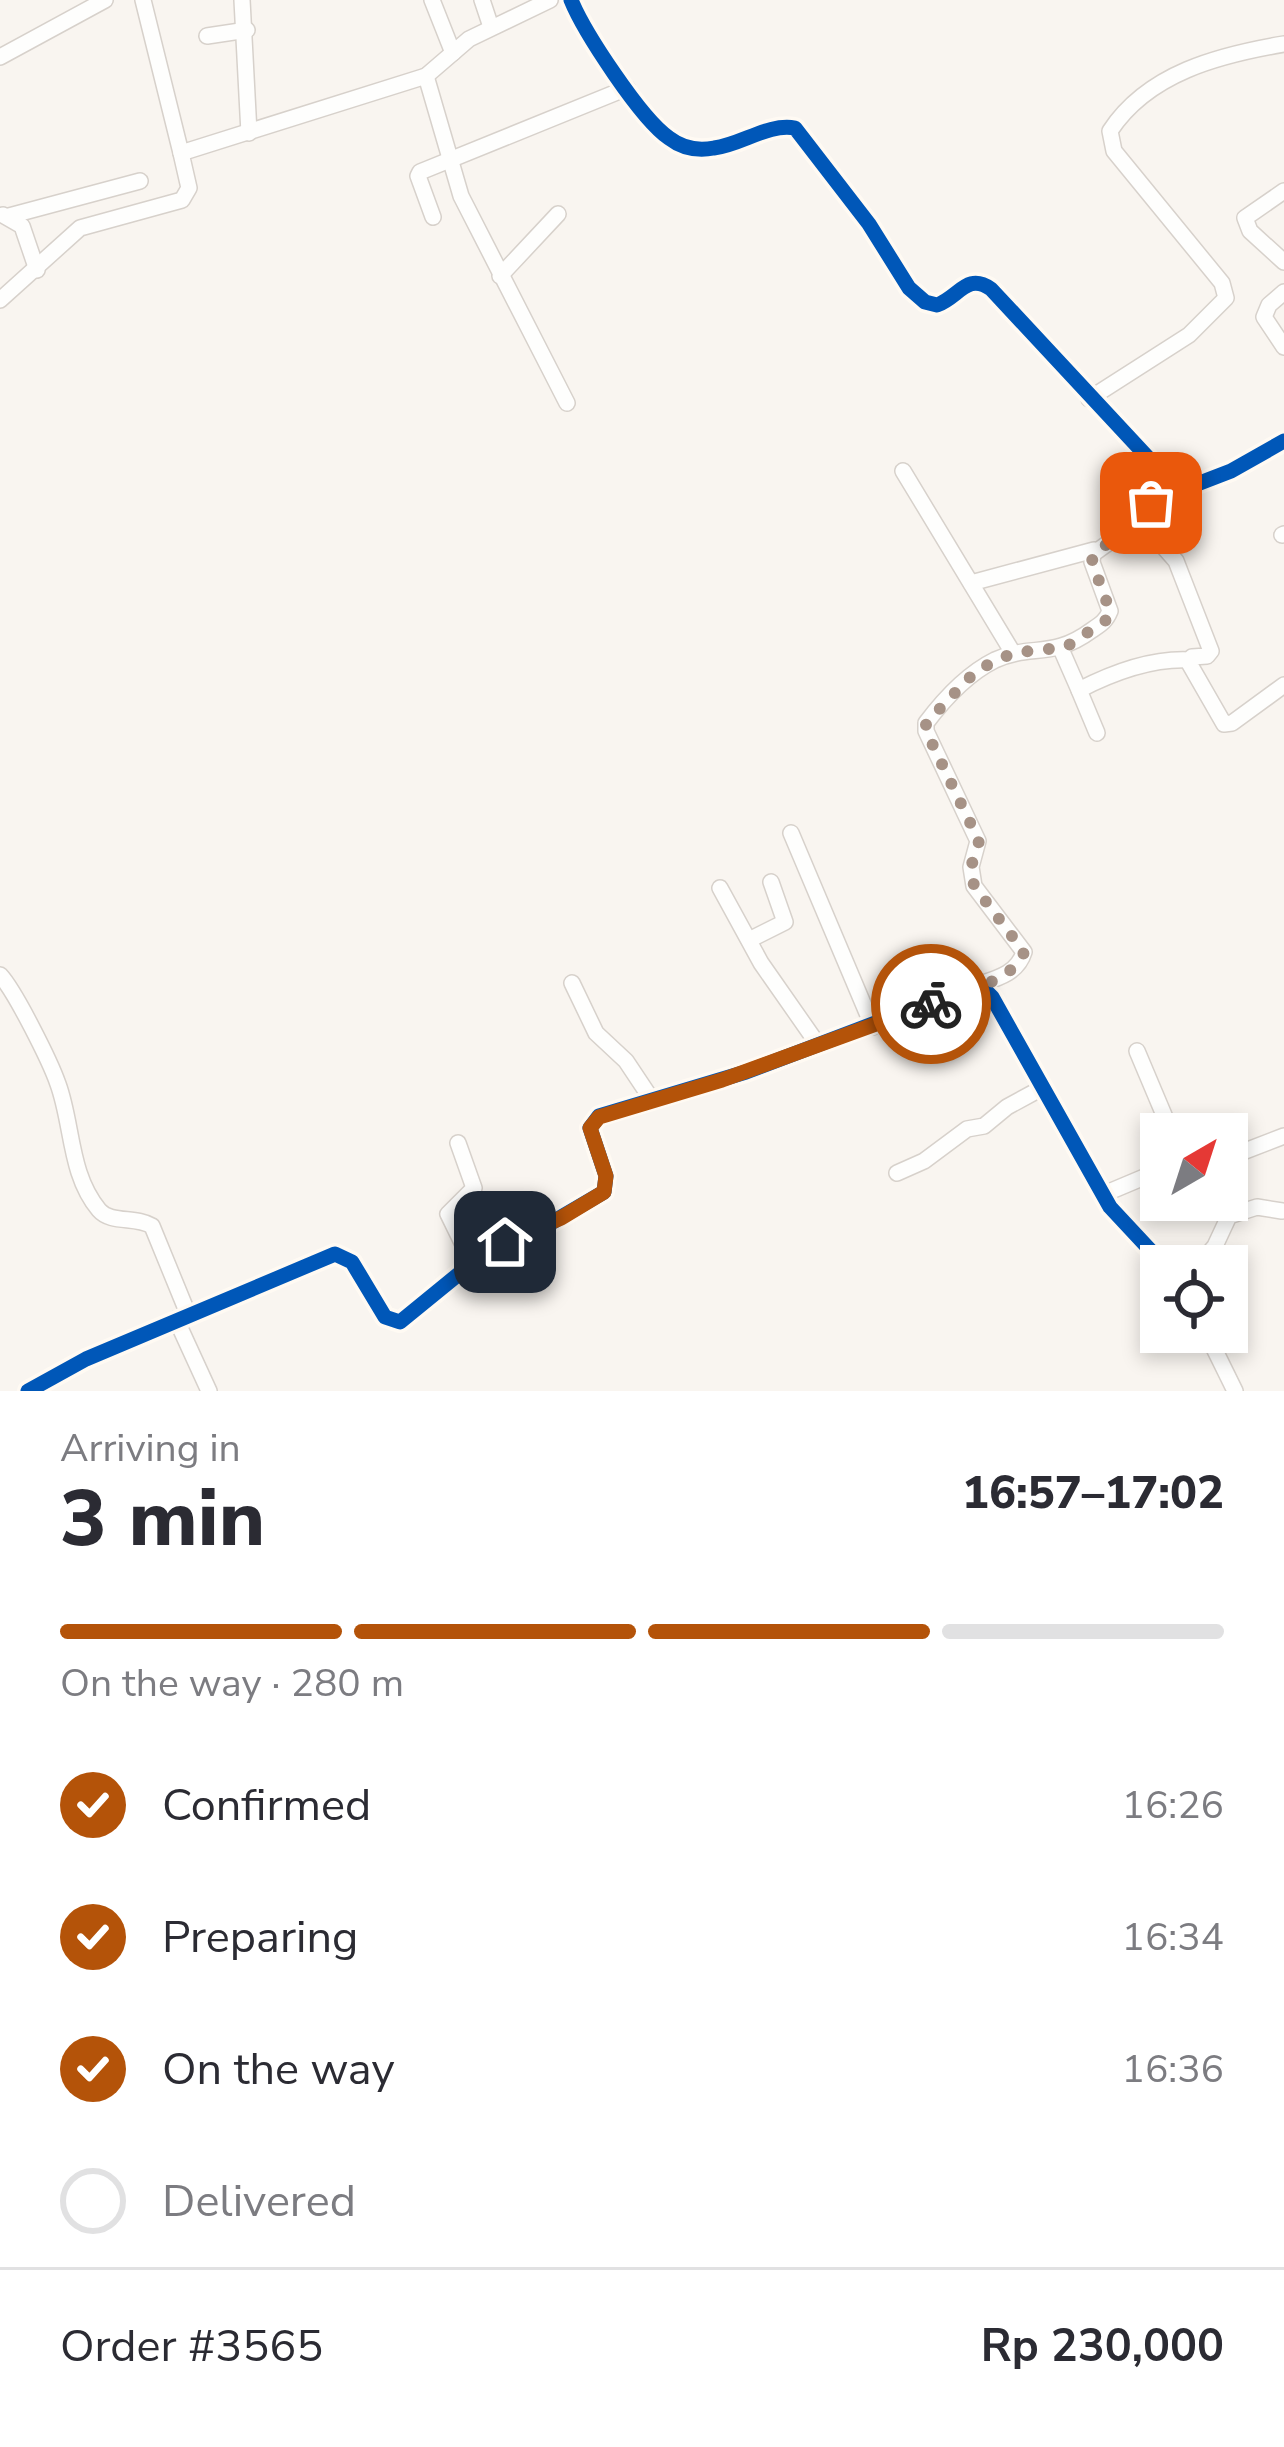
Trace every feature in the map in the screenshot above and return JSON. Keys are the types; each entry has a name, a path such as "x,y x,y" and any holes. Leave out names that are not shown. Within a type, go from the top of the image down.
{"street":[{"path":"0,56 104,0"},
{"path":"0,300 80,228 182,200 189,188 143,0"},
{"path":"242,0 249,133"},
{"path":"432,0 453,52"},
{"path":"482,0 491,27"},
{"path":"182,153 426,76 491,27 550,0"},
{"path":"571,0 590,36 662,133 696,149 795,128 914,294 938,305 968,283 984,284 1179,491"},
{"path":"207,36 247,30"},
{"path":"1089,399 1189,334 1226,298 1222,283 1114,152 1108,140 1110,131 1156,85 1176,73 1284,44"},
{"path":"426,76 468,211 567,403"},
{"path":"433,217 418,174 627,88"},
{"path":"5,215 140,181"},
{"path":"1284,191 1245,218 1250,231 1284,262"},
{"path":"500,276 558,214"},
{"path":"5,215 26,233 37,270"},
{"path":"1284,292 1264,317 1284,347"},
{"path":"970,583 1094,550 1141,520 1151,503 1231,471 1284,441"},
{"path":"903,471 1013,653"},
{"path":"1079,690 1122,671 1207,656 1210,646 1176,561 1141,520"},
{"path":"28,1391 86,1359 335,1254 352,1262 380,1312 395,1323 405,1319 494,1247 604,1192 606,1176 590,1132 591,1124 605,1114 819,1046 1008,974 1024,952 974,886 971,867 979,841 925,727 970,676 1013,653 1061,649 1110,614 1092,562 1094,550"},
{"path":"1061,649 1096,734"},
{"path":"1190,660 1224,724 1284,685"},
{"path":"791,833 872,1027"},
{"path":"749,940 785,922 771,883"},
{"path":"720,888 767,973 819,1046"},
{"path":"0,976 58,1082 78,1171 97,1207 110,1217 152,1226 208,1391"},
{"path":"572,983 596,1033 626,1061 652,1100"},
{"path":"973,986 989,993 1116,1216 1144,1245"},
{"path":"1137,1051 1163,1113"},
{"path":"897,1173 925,1161 961,1133 984,1126 1042,1088"},
{"path":"1248,1150 1284,1136"},
{"path":"458,1143 474,1188 448,1214 472,1263"},
{"path":"1104,1193 1140,1178"},
{"path":"1216,1245 1229,1216 1250,1208 1282,1211"},
{"path":"1216,1353 1233,1390"}],"cycle path":[{"path":"571,0 614,74 669,138 708,149 775,129 795,128 869,224 909,288 925,302 937,305 969,284 991,289 1179,491 1231,471 1284,441"},
{"path":"28,1391 86,1359 335,1254 352,1262 385,1317 400,1322 487,1251 551,1223 604,1192 606,1176 590,1128 599,1116 746,1072 973,986 992,997 1110,1207 1145,1245"}],"way so far":[{"path":"931,1004 1008,974 1024,952 974,886 971,867 979,841 926,723 977,670 1013,653 1066,647 1106,620 1110,611 1093,554 1141,520 1151,503"}],"route":[{"path":"505,1242 561,1218 608,1187 590,1132 599,1117 722,1080 931,1004"}]}
